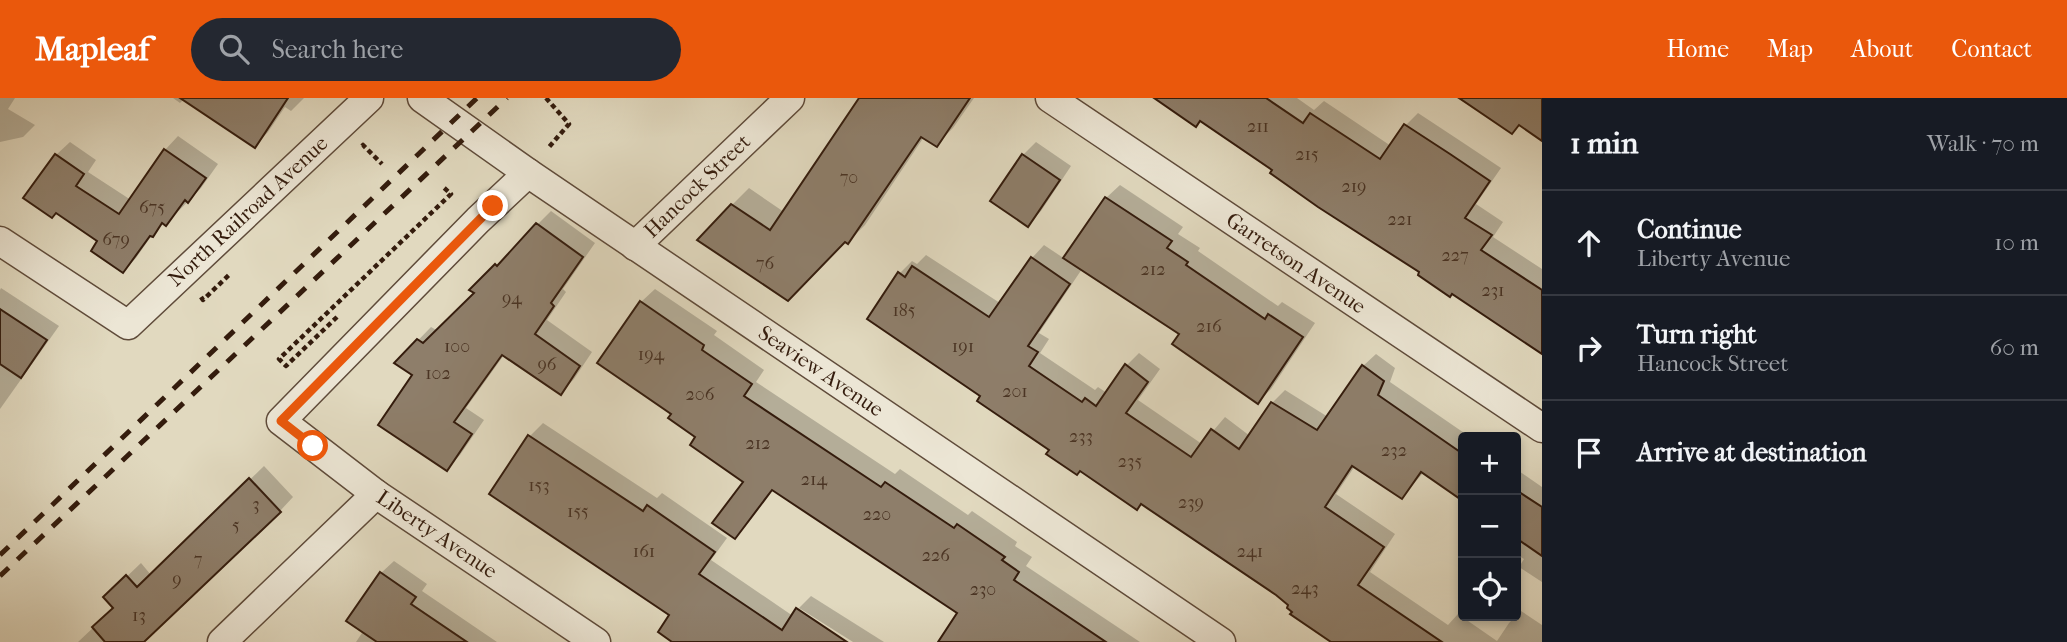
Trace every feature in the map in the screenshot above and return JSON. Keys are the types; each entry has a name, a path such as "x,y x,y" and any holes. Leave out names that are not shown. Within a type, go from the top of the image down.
{"street":[{"name":"North Railroad Avenue","path":"0,241 128,325 369,98"},
{"name":"Seaview Avenue","path":"422,98 527,173 1221,642"},
{"name":"Hancock Street","path":"635,246 790,98"},
{"name":"Garretson Avenue","path":"1050,98 1542,428"},
{"name":"Liberty Avenue","path":"527,173 281,421 376,494 596,642"},
{"path":"222,642 376,494"}],"path":[{"path":"546,98 569,124 549,147"},
{"path":"345,309 286,366 279,359 451,194 442,186"}],"building":[{"path":"180,98 288,98 255,148"},
{"path":"859,98 970,98 937,147 921,137 848,244 845,242 788,301 697,240 731,204 770,230"},
{"path":"1154,98 1266,98 1303,123 1310,113 1380,159 1404,124 1450,154 1490,181 1465,218 1492,235 1481,250 1542,290 1542,354 1452,294 1450,297 1418,275 1419,272 1318,207 1270,173 1272,170 1200,121 1196,127"},
{"path":"1459,98 1542,98 1542,141 1519,125 1512,134"},
{"path":"164,149 206,178 188,203 185,200 166,226 162,223 153,237 150,236 123,273 91,251 97,241 56,213 52,218 23,198 55,154 84,174 76,186 119,214"},
{"path":"1022,154 1060,180 1028,227 990,201"},
{"path":"1105,197 1172,241 1167,248 1188,262 1186,265 1265,319 1268,314 1303,337 1258,404 1172,344 1179,334 1063,258"},
{"path":"536,223 583,257 551,303 554,306 535,334 580,366 561,395 502,355 454,422 472,434 447,471 378,425 412,375 394,363 417,339 423,343 474,293 469,290 495,264 497,266"},
{"path":"1031,257 1070,284 1028,346 1038,352 1029,366 1082,402 1085,398 1096,406 1125,364 1148,382 1126,413 1191,457 1211,429 1239,449 1271,402 1317,430 1362,365 1384,381 1378,395 1458,451 1458,498 1421,472 1402,499 1352,466 1325,507 1384,547 1358,585 1442,642 1331,642 1290,614 1292,612 1287,608 1288,605 1276,595 1141,504 1137,510 1080,471 1077,475 1046,454 1049,450 977,401 980,396 867,319 898,272 905,277 912,266 989,317"},
{"path":"640,301 704,345 702,350 752,384 744,396 881,487 885,482 954,528 957,524 1005,557 1002,560 1019,572 1014,580 1106,642 938,642 957,613 772,490 735,539 712,523 743,482 690,445 695,437 668,418 671,414 597,363"},
{"path":"0,309 47,340 21,378 0,364"},
{"path":"528,435 643,511 647,505 715,552 699,574 782,630 796,608 847,642 672,642 658,632 669,615 489,494"},
{"path":"249,478 281,512 144,642 105,642 92,627 113,608 103,597 126,575 137,587"},
{"path":"1521,493 1542,507 1542,556 1521,541"},
{"path":"380,572 416,597 411,604 467,642 377,642 346,621"}],"railway":[{"path":"0,555 477,98"},
{"path":"0,576 507,98"}],"route":[{"path":"313,446 281,421 493,206"}]}
